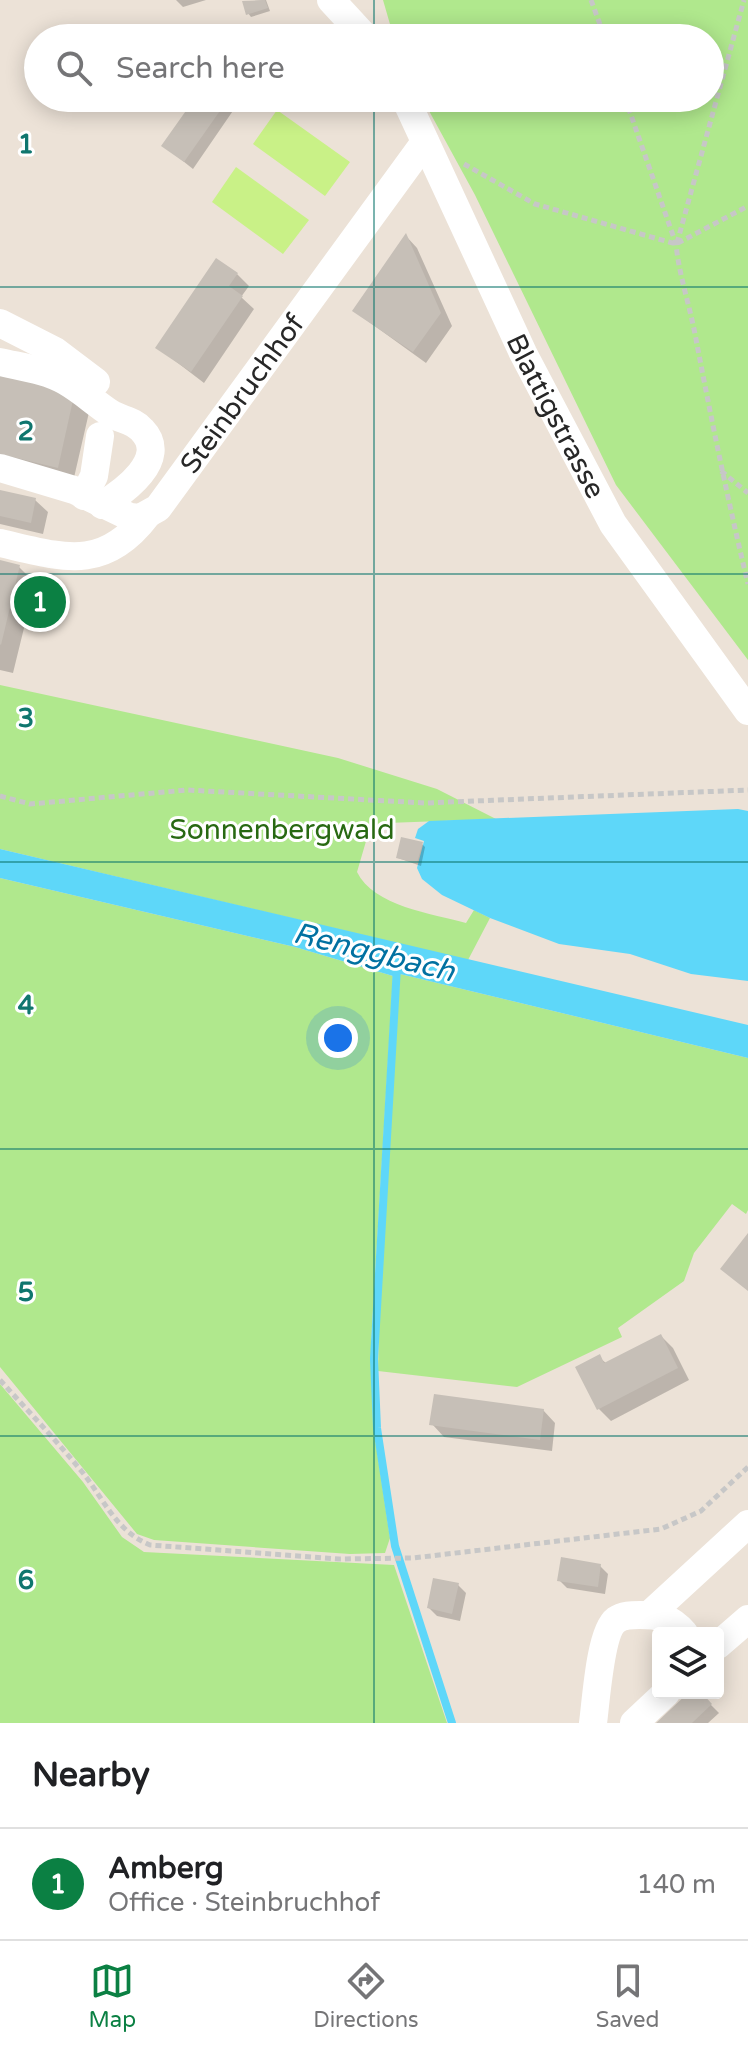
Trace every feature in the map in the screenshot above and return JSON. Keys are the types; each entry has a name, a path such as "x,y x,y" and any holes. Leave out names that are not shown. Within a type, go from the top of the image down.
{"street":[{"path":"331,0 353,24"},
{"name":"Blattigstrasse","path":"411,112 523,353 613,524 748,711"},
{"name":"Steinbruchhof","path":"0,543 61,557 94,556 125,539 173,490 425,142"},
{"path":"0,323 55,351 122,402 134,422 145,432 149,444 144,469 129,488 93,500"},
{"path":"0,362 65,381 113,415 134,422"},
{"path":"93,500 100,436"},
{"path":"0,468 43,479 130,517 147,515"},
{"path":"649,1615 748,1524"},
{"path":"593,1723 606,1636 611,1625 625,1615 649,1615 670,1619 678,1627"},
{"path":"724,1640 748,1619"},
{"path":"634,1723 660,1699"}],"path":[{"path":"591,0 600,24"},
{"path":"724,72 744,0"},
{"path":"630,112 676,244 721,471 748,584"},
{"path":"676,244 713,112"},
{"path":"425,142 535,204 676,244 748,206"},
{"path":"721,471 748,493"},
{"path":"0,796 30,804 187,790 425,803 748,790"},
{"path":"0,1380 84,1474 115,1521 133,1538 150,1545 339,1559 413,1558 661,1529 701,1511 748,1467"}],"green space":[{"path":"383,0 748,0 748,660 616,485 475,195 430,112 724,112 724,24 390,24"},
{"path":"276,112 280,112 350,162 325,196 253,144"},
{"path":"236,167 309,220 283,254 212,202"},
{"name":"Sonnenbergwald","path":"0,685 338,758 437,789 496,819 387,823 369,831 357,872 376,893 405,907 466,923 474,910 490,918 468,960 0,849"},
{"path":"0,878 295,947 393,976 371,1343 375,1438 390,1538 385,1553 350,1554 154,1540 137,1534 0,1367"},
{"path":"400,974 748,1058 746,1214 732,1204 694,1253 684,1281 618,1328 622,1337 517,1387 378,1371 380,1277"},
{"path":"0,1384 83,1482 122,1537 144,1552 394,1565 447,1723 0,1723"}],"water":[{"path":"748,811 748,981 691,974 630,954 559,944 490,918 442,895 422,879 417,868 424,841 415,838 418,829 429,821"},
{"name":"Renggbach","path":"0,849 748,1025 748,1058 400,974 393,976 295,947 0,878"}],"building":[{"path":"265,0 268,8 246,15 242,1"},
{"path":"185,112 219,112 184,162 161,146"},
{"path":"406,233 441,313 413,352 352,311"},
{"path":"216,258 238,273 229,286 243,296 191,372 155,348"},
{"path":"0,352 75,391 58,468 0,454"},
{"path":"0,490 36,498 31,523 0,516"},
{"path":"0,560 20,565 1,645 0,644"},
{"path":"401,837 423,842 417,863 396,858"},
{"path":"748,1233 748,1291 720,1269"},
{"path":"661,1334 678,1368 597,1410 575,1367 600,1354 604,1363"},
{"path":"434,1394 544,1409 540,1440 429,1425"},
{"path":"561,1557 601,1564 598,1587 557,1581"},
{"path":"433,1578 459,1583 452,1614 427,1608"},
{"path":"682,1699 707,1699 712,1704 692,1723 656,1723"}],"waterway":[{"name":"Renggbach","path":"397,967 374,1359 377,1428 395,1546 452,1723"}],"place":[{"name":"Amberg","path":"40,602"}]}
